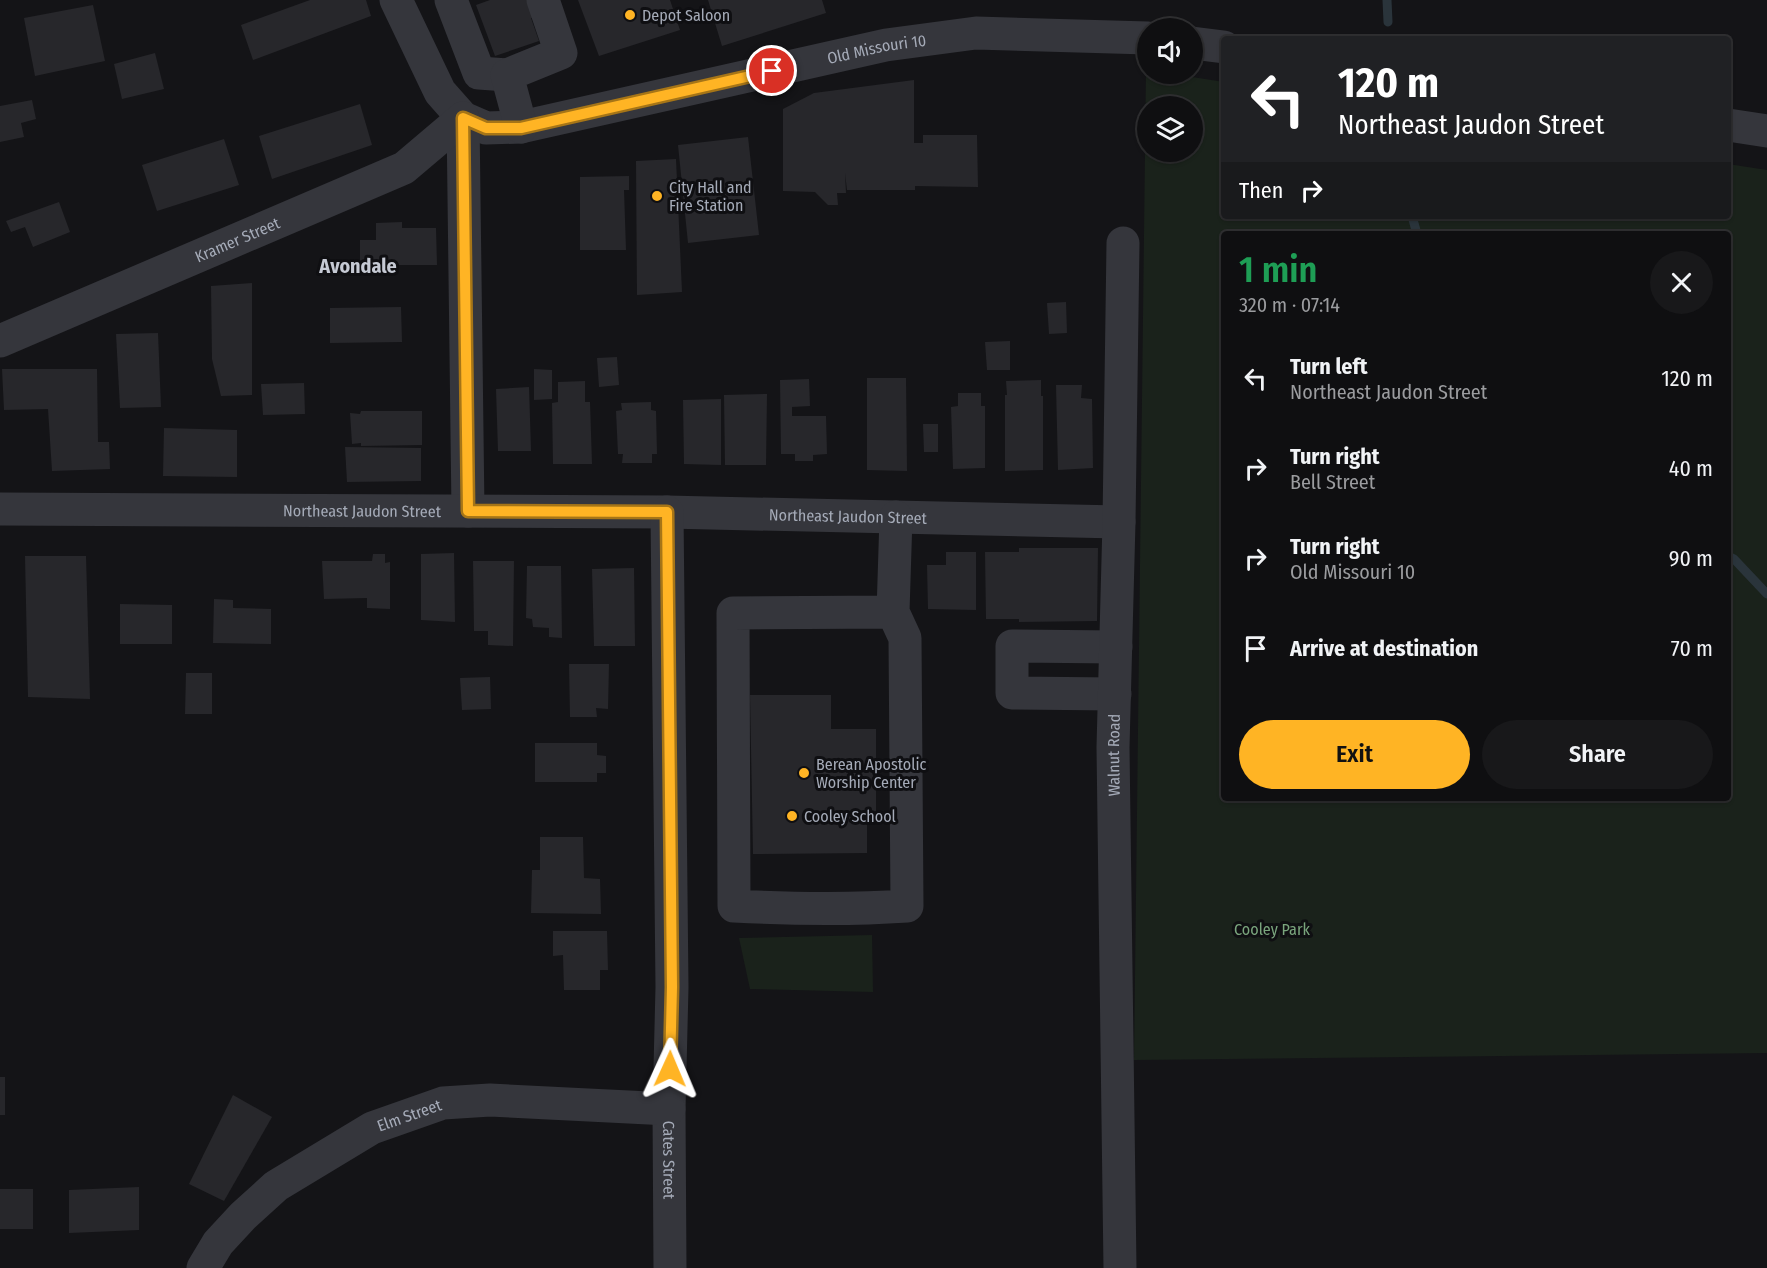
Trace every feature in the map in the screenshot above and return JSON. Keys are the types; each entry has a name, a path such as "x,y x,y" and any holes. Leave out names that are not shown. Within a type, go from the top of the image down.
{"street":[{"name":"Old Missouri 10","path":"396,0 440,92 463,118 486,128 521,128 886,45 976,33 1137,38"},
{"path":"451,0 521,128"},
{"path":"440,92 561,53 543,0"},
{"path":"1203,44 1221,47"},
{"path":"463,118 468,511"},
{"name":"Kramer Street","path":"0,341 404,168 463,118"},
{"path":"1731,125 1767,131"},
{"name":"Walnut Road","path":"1120,1268 1113,747 1123,243"},
{"name":"Northeast Jaudon Street","path":"0,509 667,512 1119,522"},
{"name":"Cates Street","path":"667,512 672,976 669,1109 670,1268"},
{"path":"893,612 733,613 734,906 857,910 907,906 905,638 893,612 896,517"},
{"path":"1115,694 1012,693 1012,646 1116,647"},
{"name":"Elm Street","path":"203,1268 218,1243 243,1215 276,1186 372,1128 433,1106 443,1103 490,1100 669,1109"}],"green space":[{"name":"Cooley Park","path":"1203,79 1221,82 1221,219 1731,219 1731,164 1767,170 1767,1053 1134,1060 1145,162 1203,162 1203,96 1146,96 1146,84 1203,84"},
{"path":"872,935 873,992 750,989 739,938"}],"building":[{"path":"310,0 366,0 371,16 253,60 241,25"},
{"path":"490,0 531,0 538,17 531,18 539,41 495,56 476,5"},
{"name":"Depot Saloon","path":"578,0 670,0 680,30 599,56"},
{"path":"708,0 822,0 826,13 722,46"},
{"path":"93,5 105,61 35,76 24,18"},
{"path":"155,53 164,89 122,99 114,64"},
{"path":"914,80 914,143 923,143 923,135 977,135 978,187 915,186 915,190 847,190 845,173 846,193 837,193 838,205 828,205 815,192 783,191 783,109 814,93"},
{"path":"32,100 36,119 21,123 24,137 0,142 0,106"},
{"path":"360,104 372,145 272,179 259,136"},
{"path":"748,137 759,235 688,243 678,145"},
{"path":"224,139 239,185 157,211 142,165"},
{"name":"City Hall and Fire Station","path":"676,159 682,292 637,295 636,161"},
{"path":"629,176 629,190 624,190 626,250 580,250 580,177"},
{"path":"59,202 70,232 33,247 25,227 11,232 6,221"},
{"path":"402,222 402,228 436,228 437,265 360,265 360,240 376,240 376,223"},
{"path":"252,283 252,395 221,396 212,359 211,286"},
{"path":"1066,302 1067,333 1049,334 1047,303"},
{"path":"401,307 402,342 330,343 330,308"},
{"path":"158,333 161,407 120,408 116,334"},
{"path":"1010,341 1010,370 987,370 985,342"},
{"path":"617,357 619,385 599,387 597,358"},
{"path":"2,369 97,369 98,442 109,442 110,469 52,471 48,409 4,410"},
{"path":"534,369 552,370 552,399 534,400"},
{"path":"867,378 906,378 907,471 867,470"},
{"path":"809,379 810,406 792,407 792,416 826,416 827,454 813,455 813,461 795,461 795,454 781,454 780,380"},
{"path":"1041,380 1043,470 1005,471 1006,381"},
{"path":"585,381 585,402 590,402 592,464 553,464 552,403 558,402 558,382"},
{"path":"304,383 305,414 263,415 261,384"},
{"path":"1056,385 1082,385 1081,398 1092,399 1093,468 1058,470"},
{"path":"529,387 531,451 498,451 496,389"},
{"path":"958,393 981,393 981,406 985,406 985,468 953,469 951,407 958,406"},
{"path":"767,394 766,465 725,465 724,395"},
{"path":"721,399 721,465 684,464 683,400"},
{"path":"651,402 651,410 656,411 657,454 652,454 652,463 622,463 623,454 618,454 616,411 622,410 621,403"},
{"path":"361,411 422,411 422,445 361,446 361,443 352,444 350,413 360,414"},
{"path":"923,424 938,424 938,452 924,452"},
{"path":"164,428 237,430 237,477 163,476"},
{"path":"345,447 421,448 421,481 347,482"},
{"path":"1019,548 1098,548 1097,621 1019,622 1019,619 986,619 985,552 1019,552"},
{"path":"946,552 976,552 976,610 928,609 927,565 946,565"},
{"path":"454,553 455,622 421,620 421,554"},
{"path":"373,554 385,554 385,563 390,562 390,609 367,608 367,598 324,599 322,561 372,561"},
{"path":"25,556 86,556 90,699 28,697"},
{"path":"473,561 514,561 513,646 488,645 488,631 474,631"},
{"path":"527,566 561,566 562,638 549,637 549,628 533,627 532,619 526,618"},
{"path":"634,568 635,646 594,646 592,569"},
{"path":"214,599 233,600 233,608 271,609 271,644 213,643"},
{"path":"120,604 172,605 172,644 120,644"},
{"path":"569,664 609,664 608,709 596,708 597,717 570,717"},
{"path":"186,673 212,673 212,714 185,714"},
{"path":"490,677 491,709 462,710 460,678"},
{"path":"750,695 831,695 831,729 876,729 876,814 867,814 867,853 753,854"},
{"path":"535,743 597,743 597,755 606,756 606,773 597,773 597,782 535,782"},
{"path":"540,837 583,837 584,878 600,879 601,914 531,913 532,870 540,870"},
{"path":"553,931 607,931 608,970 600,970 600,990 564,990 563,955 553,956"},
{"path":"0,1077 5,1077 5,1115 0,1115"},
{"path":"233,1095 272,1117 224,1201 189,1184"},
{"path":"139,1187 139,1230 69,1233 69,1190"},
{"path":"0,1189 33,1189 33,1229 0,1229"}],"waterway":[{"path":"1387,0 1388,22"},
{"path":"1413,219 1416,231"},
{"path":"1731,558 1767,594"}],"place":[{"name":"Depot Saloon","path":"630,15"},
{"name":"City Hall and Fire Station","path":"657,196"},
{"name":"Berean Apostolic Worship Center","path":"804,773"},
{"name":"Cooley School","path":"792,816"}],"district":[{"name":"Avondale","path":"358,266"}],"route":[{"path":"670,1069 672,987 667,512 468,511 463,118 486,128 521,128 772,71"}]}
